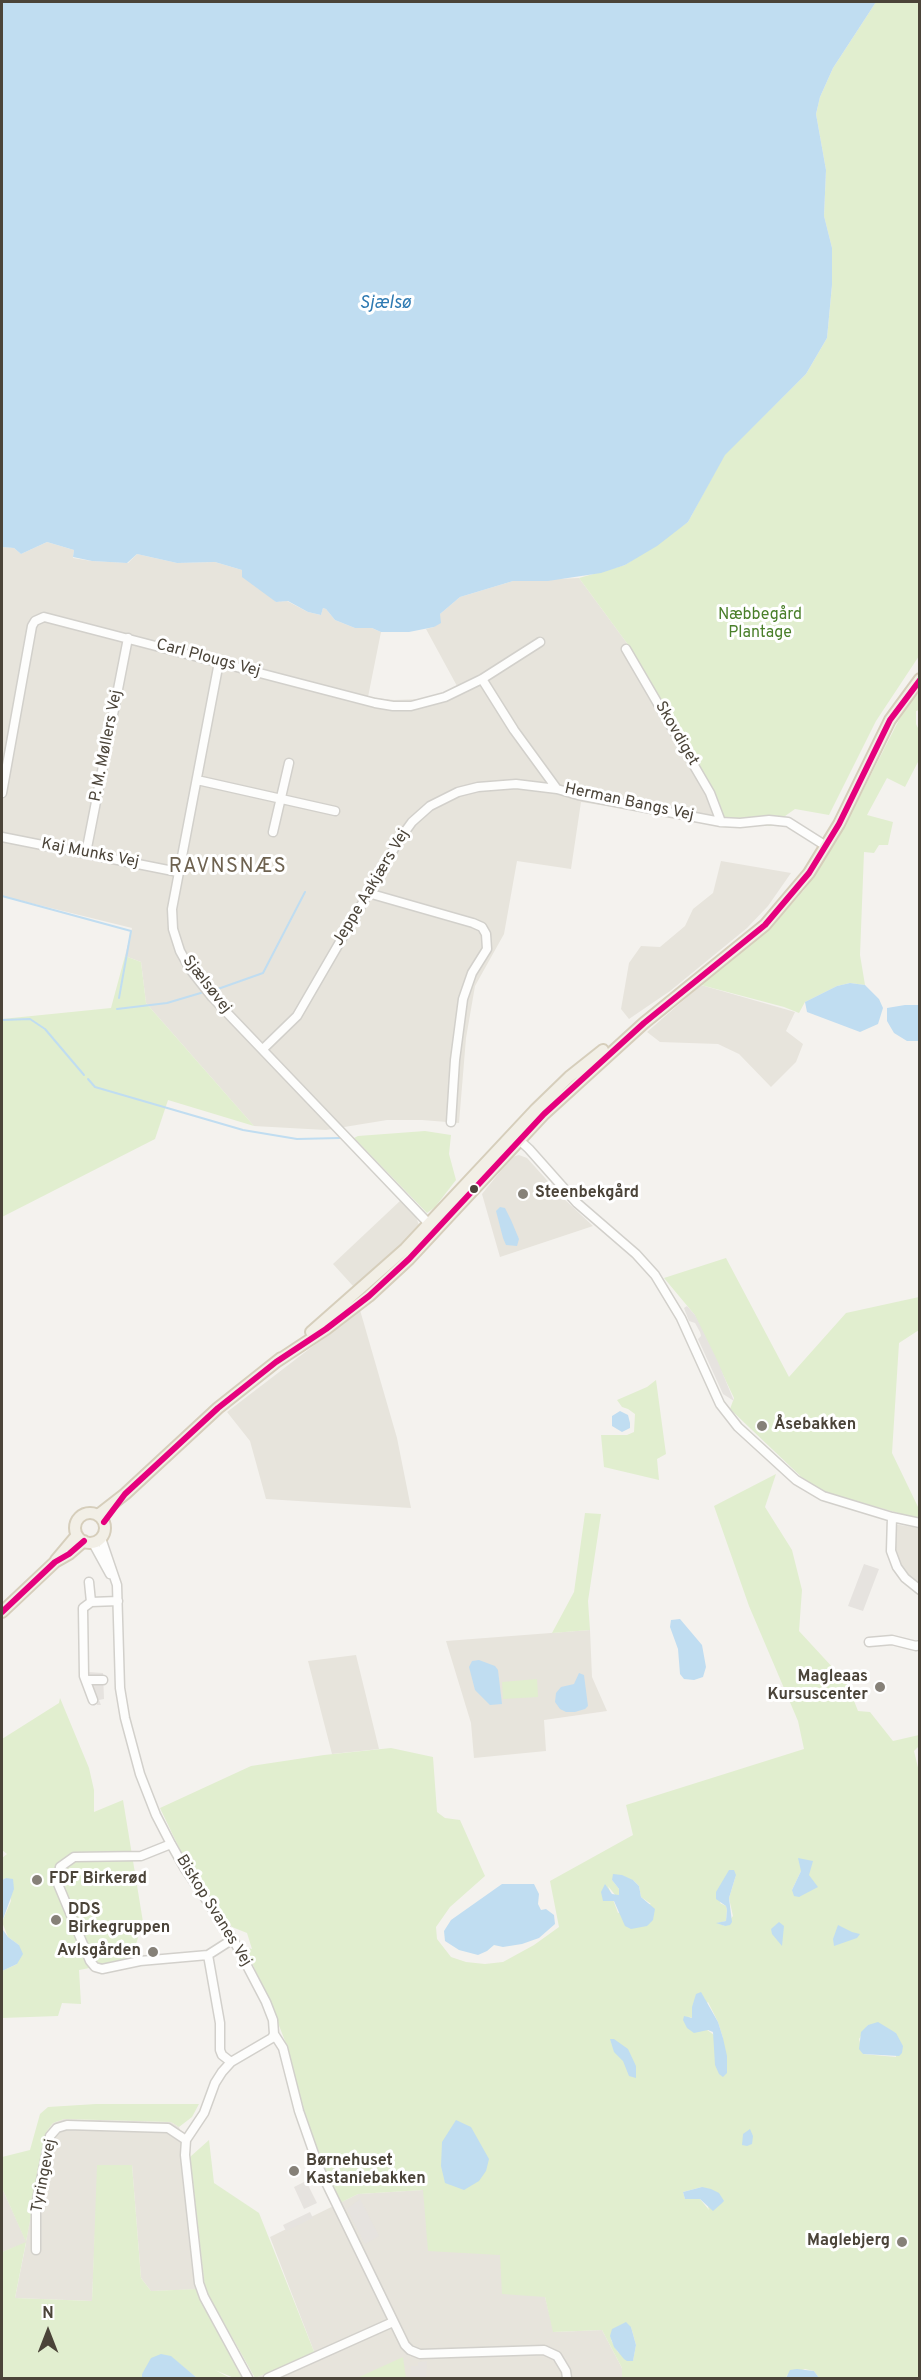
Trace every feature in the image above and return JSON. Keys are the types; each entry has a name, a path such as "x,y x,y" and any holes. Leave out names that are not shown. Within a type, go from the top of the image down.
{"main road":[{"path":"101,1518 218,1408 276,1362 433,1228 515,1137 544,1114 644,1023 765,925 809,873 839,824 890,720 920,679"},
{"path":"2,1612 55,1562 105,1530 101,1518 90,1513 81,1515 75,1526 89,1539"}],"street":[{"name":"Carl Plougs Vej","path":"2,793 32,626 39,618 48,617 375,704 393,706 428,702 445,697 482,679 540,642"},
{"name":"P. M. Møllers Vej","path":"86,854 128,638"},
{"name":"Skovdiget","path":"626,650 710,793 721,822"},
{"name":"Sjælsøvej","path":"219,662 172,909 173,929 180,951 190,969 212,997 433,1228"},
{"name":"Herman Bangs Vej","path":"482,679 557,789 721,822 769,820 788,822 826,846"},
{"path":"273,832 289,763"},
{"path":"197,780 335,811"},
{"name":"Jeppe Aakjærs Vej","path":"262,1049 297,1016 399,840 412,822 430,806 458,792 498,785 557,789"},
{"name":"Kaj Munks Vej","path":"2,837 178,872"},
{"path":"368,893 473,923 482,927 486,934 487,949 472,973 463,999 455,1060 451,1122"},
{"path":"515,1137 530,1149 577,1203 636,1254 656,1275 681,1318 720,1404 738,1427 796,1480 813,1491 834,1500 920,1523"},
{"path":"892,1517 891,1551 897,1567 905,1578 920,1590"},
{"name":"Biskop Svanes Vej","path":"89,1539 116,1589 118,1656 125,1718 140,1774 156,1815 185,1869 233,1939 266,2002 273,2020 274,2034 283,2048 299,2111 319,2168 405,2345 416,2353 544,2350 557,2356 566,2371 567,2379"},
{"path":"89,1582 91,1602"},
{"path":"93,1700 86,1680 83,1608 91,1602 118,1601"},
{"path":"869,1642 891,1640 920,1645"},
{"path":"86,1680 103,1680"},
{"path":"171,1844 154,1853 141,1856 74,1857 60,1867 58,1884 90,1961 102,1970 140,1961 208,1955 233,1939"},
{"path":"208,1955 220,2023 220,2050 222,2055 231,2062"},
{"path":"248,2379 204,2297 199,2283 185,2155 186,2140 204,2113 215,2083 231,2062 272,2038 274,2034"},
{"name":"Tyringevej","path":"36,2250 36,2205 50,2136 57,2128 67,2125 168,2128 186,2140"},
{"path":"268,2379 393,2322"}],"shaded area":[{"path":"47,542 74,550 73,558 92,561 128,563 137,554 177,563 215,562 242,570 276,602 287,601 308,612 321,615 323,608 335,620 355,628 372,628 381,632 368,697 394,700 422,699 457,686 426,629 434,627 440,614 460,597 513,581 579,578 629,646 715,795 722,824 581,802 571,869 517,861 504,934 475,986 466,1038 459,1123 387,1120 326,1130 254,1126 146,1003 141,962 125,956 132,928 2,896 2,547 14,548 21,554"},
{"path":"721,861 791,873 768,906 747,928 670,991 629,1019 621,1009 629,963 641,946 660,947 685,926 693,909 713,893"},
{"path":"701,985 795,1012 786,1031 803,1044 796,1062 771,1087 739,1054 718,1044 660,1042 647,1032"},
{"path":"519,1155 527,1158 563,1198 593,1226 500,1257 482,1194 512,1157"},
{"path":"401,1200 415,1214 419,1225 389,1257 353,1286 333,1264"},
{"path":"687,1306 695,1315 734,1401 723,1394 698,1339 701,1336 700,1332 695,1323 689,1321 684,1308"},
{"path":"360,1310 397,1438 411,1508 266,1499 250,1441 227,1412"},
{"path":"894,1524 919,1528 919,1586 906,1574 900,1564 895,1550"},
{"path":"864,1564 879,1569 863,1611 848,1606"},
{"path":"590,1630 592,1677 607,1711 544,1720 546,1751 474,1758 471,1723 446,1641"},
{"path":"356,1655 379,1749 332,1754 308,1661"},
{"path":"88,1672 103,1673 104,1699 99,1700 101,1705 97,1705"},
{"path":"64,2119 171,2122 179,2127 190,2157 205,2289 151,2291 141,2278 132,2165 98,2165 92,2301 15,2298 26,2243 2,2252 2,2188 26,2241 47,2131 53,2123"},
{"path":"306,2181 317,2203 304,2209 294,2187"},
{"path":"423,2190 500,2255 545,2297 554,2332 602,2330 622,2368 622,2378 255,2378 315,2354 270,2237 358,2194"},
{"path":"360,2199 379,2236 365,2244 347,2209"},
{"path":"310,2212 313,2218 286,2231 283,2225"},
{"path":"427,2361 426,2378 410,2378 411,2366 418,2366 418,2362"}],"green space":[{"name":"Næbbegård Plantage","path":"876,2 919,2 919,656 876,721 829,815 795,809 771,826 722,824 715,795 629,646 579,578 625,565 688,522 724,455 806,374 827,338 832,285 832,248 824,216 826,170 816,114 820,97 833,68"},
{"path":"919,688 919,710 916,711 916,724 919,730 919,760 905,787 887,778 867,815 893,822 888,845 879,845 874,853 864,852 860,955 865,985 850,983 837,986 805,1002 799,1013 701,985 774,924 804,890 838,839 901,716"},
{"path":"125,956 141,962 146,1003 254,1126 168,1100 155,1139 2,1217 2,1019 111,1008"},
{"path":"425,1131 451,1135 449,1154 456,1180 435,1207 427,1213 354,1138"},
{"path":"726,1258 789,1377 846,1313 919,1297 919,1330 899,1343 892,1453 919,1509 919,1519 814,1489 730,1409 734,1398 694,1314 664,1278"},
{"path":"656,1380 666,1454 657,1459 659,1480 604,1467 601,1435 627,1435 634,1432 635,1414 622,1407 617,1400 647,1387"},
{"path":"776,1474 765,1507 792,1550 802,1590 799,1631 847,1683 858,1711 870,1712 893,1741 919,1735 919,1746 914,1751 920,1776 919,2378 819,2378 814,2371 805,2369 787,2375 786,2378 622,2378 622,2368 602,2330 553,2332 545,2297 502,2294 500,2255 428,2251 423,2190 358,2194 338,2204 319,2160 302,2108 285,2041 245,1947 252,1949 247,1933 232,1927 217,1908 181,1852 160,1808 251,1766 391,1748 433,1757 437,1812 445,1818 460,1820 485,1876 450,1907 436,1927 437,1939 451,1957 466,1962 485,1964 503,1962 534,1945 559,1927 550,1881 633,1835 626,1805 804,1749 798,1721 749,1606 714,1506","holes":["802,1865 812,1881 792,1890","736,1875 729,1898 733,1916 725,1926 718,1923 726,1921 726,1906 720,1903","612,1880 633,1880 639,1886 641,1897 651,1904 618,1913 608,1886 616,1896 619,1895 619,1889","708,2002 723,2038 714,2035 688,2016 692,2018","868,2025 896,2033 896,2057 863,2054 859,2039","702,2187 709,2210 700,2199 685,2199 683,2192","631,2327 636,2345 633,2361 618,2352 611,2340"]},
{"path":"585,1513 601,1514 588,1601 590,1630 552,1633 574,1592"},
{"path":"537,1679 538,1697 503,1699 502,1682"},
{"path":"60,1698 89,1768 94,1790 94,1812 123,1800 143,1922 131,1960 79,1970 81,2004 62,2003 58,2016 2,2018 2,1971 17,1964 19,1945 8,1937 2,1922 11,1901 6,1878 2,1880 2,1858 7,1854 2,1850 2,1739 59,1703"},
{"path":"96,2104 199,2104 192,2117 179,2127 171,2122 64,2119 53,2123 47,2131 26,2242 2,2188 2,2157 30,2150 40,2114 48,2107"},
{"path":"209,2140 214,2183 259,2213 315,2354 255,2378 205,2289 190,2157"},
{"path":"97,2165 132,2165 141,2278 151,2291 198,2289 242,2378 234,2378 215,2370 230,2378 197,2378 171,2357 142,2374 142,2378 2,2378 2,2252 26,2242 15,2298 92,2301"},
{"path":"403,2357 406,2378 357,2378"}],"water":[{"name":"Sjælsø","path":"2,2 876,2 833,68 820,97 816,114 826,170 824,216 832,248 832,285 827,338 806,374 725,455 688,522 657,546 625,565 601,573 548,581 513,581 460,597 440,614 441,623 434,627 409,632 381,632 372,628 355,628 335,620 323,608 321,615 308,612 288,601 276,602 242,577 242,570 215,562 177,563 137,554 127,563 92,561 73,557 74,550 47,542 21,554 14,548 2,547"},
{"path":"850,983 865,985 879,999 883,1008 878,1024 860,1032 807,1012 805,1002 837,986"},
{"path":"919,1005 919,1041 907,1041 894,1033 887,1021 887,1008"},
{"path":"500,1207 505,1208 511,1220 519,1239 517,1246 506,1245 496,1211"},
{"path":"620,1411 628,1415 630,1423 630,1428 622,1432 612,1426 612,1416"},
{"path":"680,1619 702,1645 706,1667 703,1677 694,1680 684,1679 680,1674 678,1649 670,1627 671,1620"},
{"path":"479,1660 495,1666 498,1670 502,1704 490,1705 475,1690 469,1667 472,1661"},
{"path":"579,1673 584,1675 588,1706 575,1712 566,1712 560,1709 555,1702 556,1693 561,1687 574,1684"},
{"path":"798,1858 813,1861 809,1875 818,1887 799,1897 794,1896 792,1890 801,1871"},
{"path":"729,1870 734,1870 736,1875 729,1898 732,1922 725,1926 716,1923 726,1921 727,1910 726,1906 716,1899 716,1892"},
{"path":"613,1874 633,1880 639,1886 641,1897 655,1909 653,1920 647,1926 631,1929 625,1926 614,1901 603,1901 601,1892 605,1884 612,1894 619,1895 619,1889 612,1880"},
{"path":"13,1879 14,1889 2,1922 2,1880"},
{"path":"502,1884 534,1884 539,1894 538,1904 541,1910 546,1909 554,1915 555,1924 539,1938 503,1947 494,1945 478,1955 459,1950 445,1941 444,1931 451,1920"},
{"path":"2,1922 3,1930 19,1945 23,1954 17,1964 2,1971"},
{"path":"779,1922 784,1926 782,1946 772,1934 771,1929"},
{"path":"838,1925 860,1934 857,1938 834,1946 833,1939"},
{"path":"701,1992 718,2022 723,2038 727,2056 727,2073 723,2077 715,2065 713,2032 708,2030 694,2033 687,2028 683,2020 684,2016 692,2018 692,2007 696,1994"},
{"path":"878,2022 896,2033 903,2046 899,2056 863,2054 859,2049 861,2032 868,2025"},
{"path":"610,2039 614,2039 628,2049 636,2066 636,2078 629,2076 623,2061 614,2052"},
{"path":"456,2120 471,2127 489,2159 486,2171 479,2181 464,2190 445,2183 441,2166 442,2142"},
{"path":"750,2129 753,2136 752,2144 742,2145 743,2134"},
{"path":"702,2187 719,2193 724,2201 713,2211 700,2199 685,2199 683,2192"},
{"path":"626,2322 631,2327 636,2345 633,2361 624,2359 614,2347 610,2336 612,2329"},
{"path":"161,2354 171,2356 197,2378 142,2378 151,2358"},
{"path":"790,2370 814,2371 819,2378 786,2378"}],"waterway":[{"path":"215,990 263,973 305,892"},
{"path":"2,896 131,931 119,998"},
{"path":"117,1009 167,1003 204,992"},
{"path":"2,1020 30,1019 45,1029 84,1075"},
{"path":"88,1079 95,1087 243,1130 297,1139 340,1138"}],"transit line":[{"path":"104,1522 125,1494 218,1408 276,1362 326,1329 369,1296 409,1259 544,1114 644,1023 765,925 809,873 839,824 890,720 920,680"},
{"path":"2,1612 55,1562 84,1541"}],"place":[{"name":"Steenbekgård","path":"523,1194"},
{"name":"Åsebakken","path":"762,1426"},
{"name":"Magleaas Kursuscenter","path":"880,1687"},
{"name":"FDF Birkerød","path":"37,1880"},
{"name":"DDS Birkegruppen","path":"56,1920"},
{"name":"Avlsgården","path":"153,1952"},
{"name":"Børnehuset Kastaniebakken","path":"294,2171"},
{"name":"Maglebjerg","path":"902,2242"}],"district":[{"name":"RAVNSNÆS","path":"228,868"}]}
